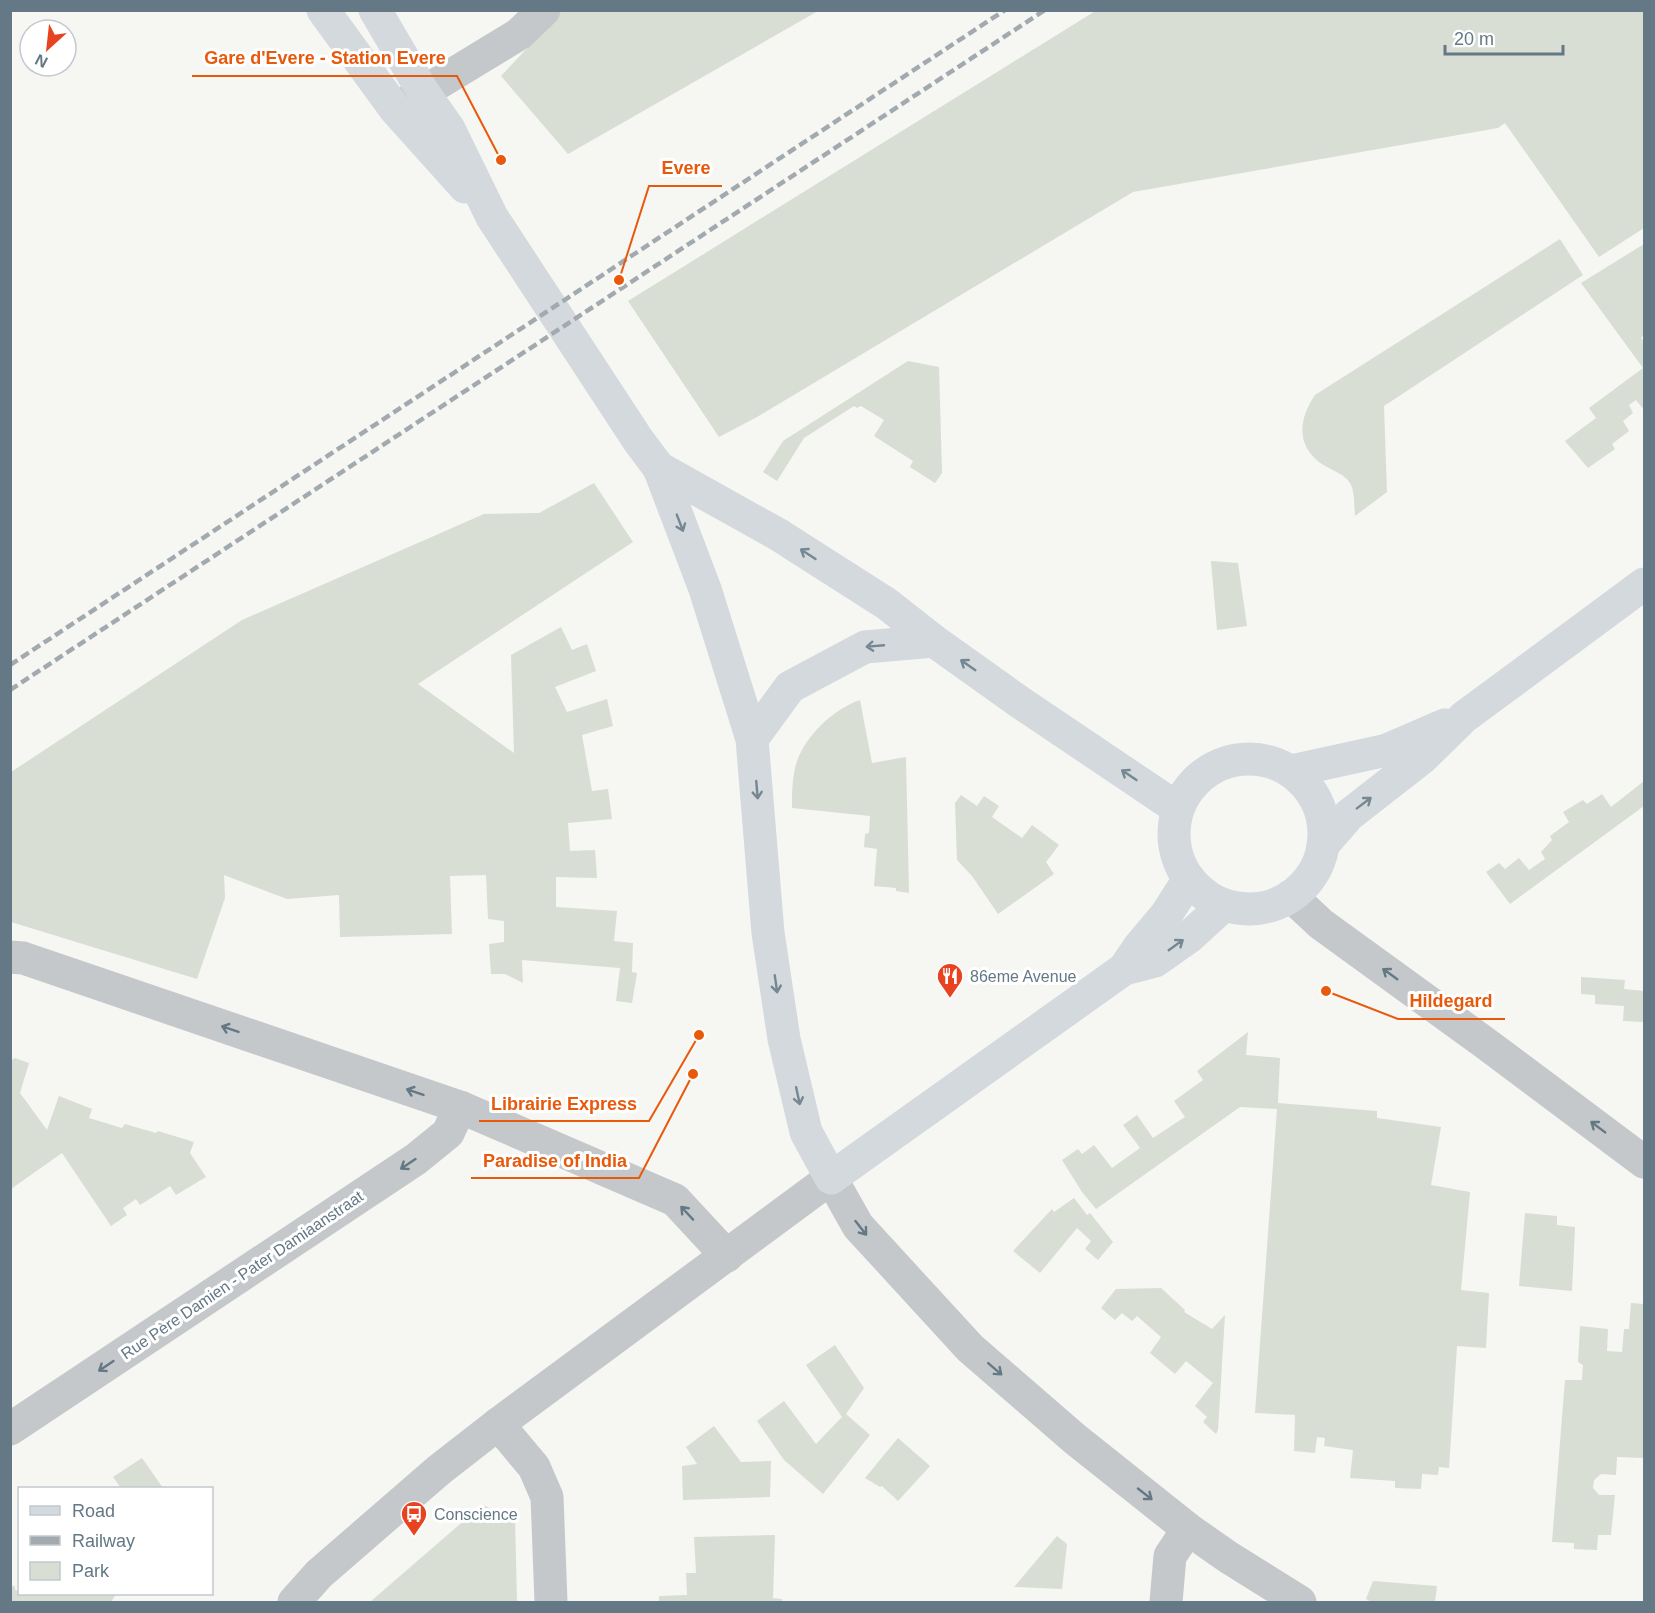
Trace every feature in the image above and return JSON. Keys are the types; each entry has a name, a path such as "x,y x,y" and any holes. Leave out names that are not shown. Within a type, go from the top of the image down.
{"street":[{"path":"323,10 395,109 492,217"},
{"path":"375,10 423,92 448,129 492,217 638,440 660,468 705,589 752,739 768,933 784,1039 806,1132 858,1226 970,1348 1075,1439 1188,1529 1300,1602"},
{"path":"395,109 519,34 544,10"},
{"path":"660,468 778,535 887,604 1021,703 1177,808"},
{"path":"1323,845 1349,814 1422,758 1464,717 1644,584"},
{"path":"752,739 790,687 865,647 934,640"},
{"path":"1291,771 1387,750 1464,717"},
{"path":"1247,758 1269,761 1291,771 1304,782 1314,796 1321,811 1324,828 1323,845 1317,865 1306,883 1291,896 1259,909 1241,909 1224,905 1198,890 1179,864 1174,846 1173,829 1177,808 1186,790 1203,773 1224,762 1247,758"},
{"path":"1124,969 1139,946 1166,915 1189,879"},
{"path":"1291,896 1321,924 1644,1162"},
{"path":"294,1602 319,1574 439,1470 498,1424 831,1178 1124,969 1155,961 1189,936 1224,905"},
{"path":"10,957 23,958 460,1107 675,1200 727,1256"},
{"name":"Rue Père Damien - Pater Damiaanstraat","path":"10,1429 416,1159 448,1133 460,1107"},
{"path":"498,1424 534,1467 547,1497 551,1602"},
{"path":"1166,1602 1170,1556 1188,1529"}],"green space":[{"path":"1097,10 1644,11 1644,228 1599,257 1505,123 1498,128 1133,192 757,417 719,437 628,301"},
{"path":"562,11 818,11 568,154 501,76"},
{"path":"1560,239 1583,275 1384,406 1387,492 1355,516 1354,495 1350,483 1344,476 1311,455 1303,438 1303,421 1315,395"},
{"path":"1644,244 1644,335 1641,338 1644,342 1644,410 1636,400 1629,405 1633,413 1623,421 1629,431 1612,444 1615,449 1588,468 1565,441 1596,418 1589,408 1643,368 1581,283"},
{"path":"908,361 939,367 942,473 935,483 910,467 913,461 874,436 884,420 861,406 857,408 854,406 804,438 777,481 763,472 783,441"},
{"path":"594,483 633,542 418,684 514,753 511,655 561,627 572,650 587,644 596,671 555,687 567,712 607,699 613,726 582,735 592,791 608,789 612,819 568,823 570,851 595,850 597,878 556,877 556,907 617,911 614,941 633,943 632,972 637,973 632,1003 616,1001 620,968 522,960 523,983 505,974 491,974 489,944 504,942 504,921 488,919 486,875 450,876 452,934 340,937 339,895 287,899 224,875 225,898 197,979 11,922 11,772 242,620 484,514 539,513"},
{"path":"1211,561 1238,563 1247,626 1217,630"},
{"path":"860,700 872,763 906,757 909,893 896,891 896,888 874,886 877,849 864,847 865,834 869,833 870,816 792,808 795,767 807,741 831,716"},
{"path":"1644,781 1644,806 1510,904 1486,872 1499,863 1505,869 1519,858 1529,870 1545,859 1541,852 1552,840 1550,836 1569,822 1563,812 1583,800 1587,804 1602,794 1611,807"},
{"path":"961,795 977,806 984,796 999,806 992,817 1022,838 1032,825 1059,845 1046,862 1054,874 998,914 972,876 957,860 955,803"},
{"path":"1581,977 1625,980 1624,989 1644,991 1644,1022 1623,1021 1624,1006 1595,1004 1595,995 1581,994"},
{"path":"1248,1032 1246,1055 1280,1058 1278,1103 1377,1111 1377,1118 1441,1127 1431,1185 1470,1192 1461,1290 1489,1293 1486,1348 1457,1346 1449,1468 1439,1467 1438,1475 1422,1474 1421,1489 1395,1488 1395,1481 1350,1478 1353,1450 1324,1446 1325,1438 1317,1437 1315,1453 1294,1451 1295,1415 1255,1413 1277,1109 1240,1107 1096,1209 1082,1192 1062,1160 1078,1149 1082,1154 1094,1145 1112,1168 1140,1148 1123,1125 1137,1115 1153,1138 1185,1117 1174,1101 1203,1080 1197,1071"},
{"path":"15,1058 29,1063 20,1093 47,1130 59,1096 92,1109 89,1118 122,1128 125,1124 156,1133 158,1131 194,1142 190,1153 206,1177 176,1195 170,1186 140,1205 136,1199 123,1208 127,1215 111,1226 62,1153 11,1189 10,1061"},
{"path":"1074,1198 1087,1215 1090,1213 1113,1242 1098,1260 1085,1249 1091,1241 1077,1228 1040,1273 1013,1251 1052,1209 1054,1212"},
{"path":"1525,1213 1557,1216 1557,1225 1575,1227 1572,1291 1519,1286"},
{"path":"1161,1288 1185,1310 1184,1312 1212,1329 1225,1315 1216,1434 1203,1422 1207,1417 1195,1406 1213,1383 1186,1361 1175,1374 1150,1353 1161,1337 1137,1316 1132,1321 1122,1313 1115,1320 1101,1308 1116,1289"},
{"path":"1631,1303 1644,1304 1644,1458 1617,1457 1616,1475 1601,1474 1594,1480 1593,1488 1599,1495 1615,1495 1611,1535 1598,1535 1597,1550 1574,1549 1574,1543 1552,1542 1565,1380 1582,1380 1583,1365 1578,1362 1580,1326 1608,1329 1607,1351 1622,1352 1624,1329 1629,1329"},
{"path":"835,1345 864,1388 846,1414 870,1435 823,1494 784,1460 757,1421 784,1401 816,1444 842,1417 806,1365"},
{"path":"714,1426 741,1462 771,1461 770,1497 683,1500 682,1466 697,1464 686,1447"},
{"path":"898,1438 930,1466 898,1501 882,1486 865,1478"},
{"path":"142,1458 162,1487 120,1487 113,1477"},
{"path":"482,1505 515,1518 517,1602 370,1602"},
{"path":"775,1535 773,1598 782,1599 782,1602 659,1602 659,1596 687,1595 686,1573 696,1573 694,1537"},
{"path":"1057,1536 1067,1544 1062,1589 1014,1587"},
{"path":"1373,1581 1437,1586 1435,1602 1372,1602 1366,1599"},
{"path":"14,1585 16,1591 18,1590 18,1595 115,1595 111,1602 11,1602 11,1588"}],"railway":[{"path":"10,665 1005,10"},
{"path":"10,690 1045,10"}],"place":[{"name":"Gare d'Evere - Station Evere","path":"501,160"},
{"name":"Evere","path":"619,280"},
{"name":"Hildegard","path":"1326,991"},
{"name":"86eme Avenue","path":"950,999"},
{"name":"Librairie Express","path":"699,1035"},
{"name":"Paradise of India","path":"693,1074"},
{"name":"Conscience","path":"414,1537"}]}
